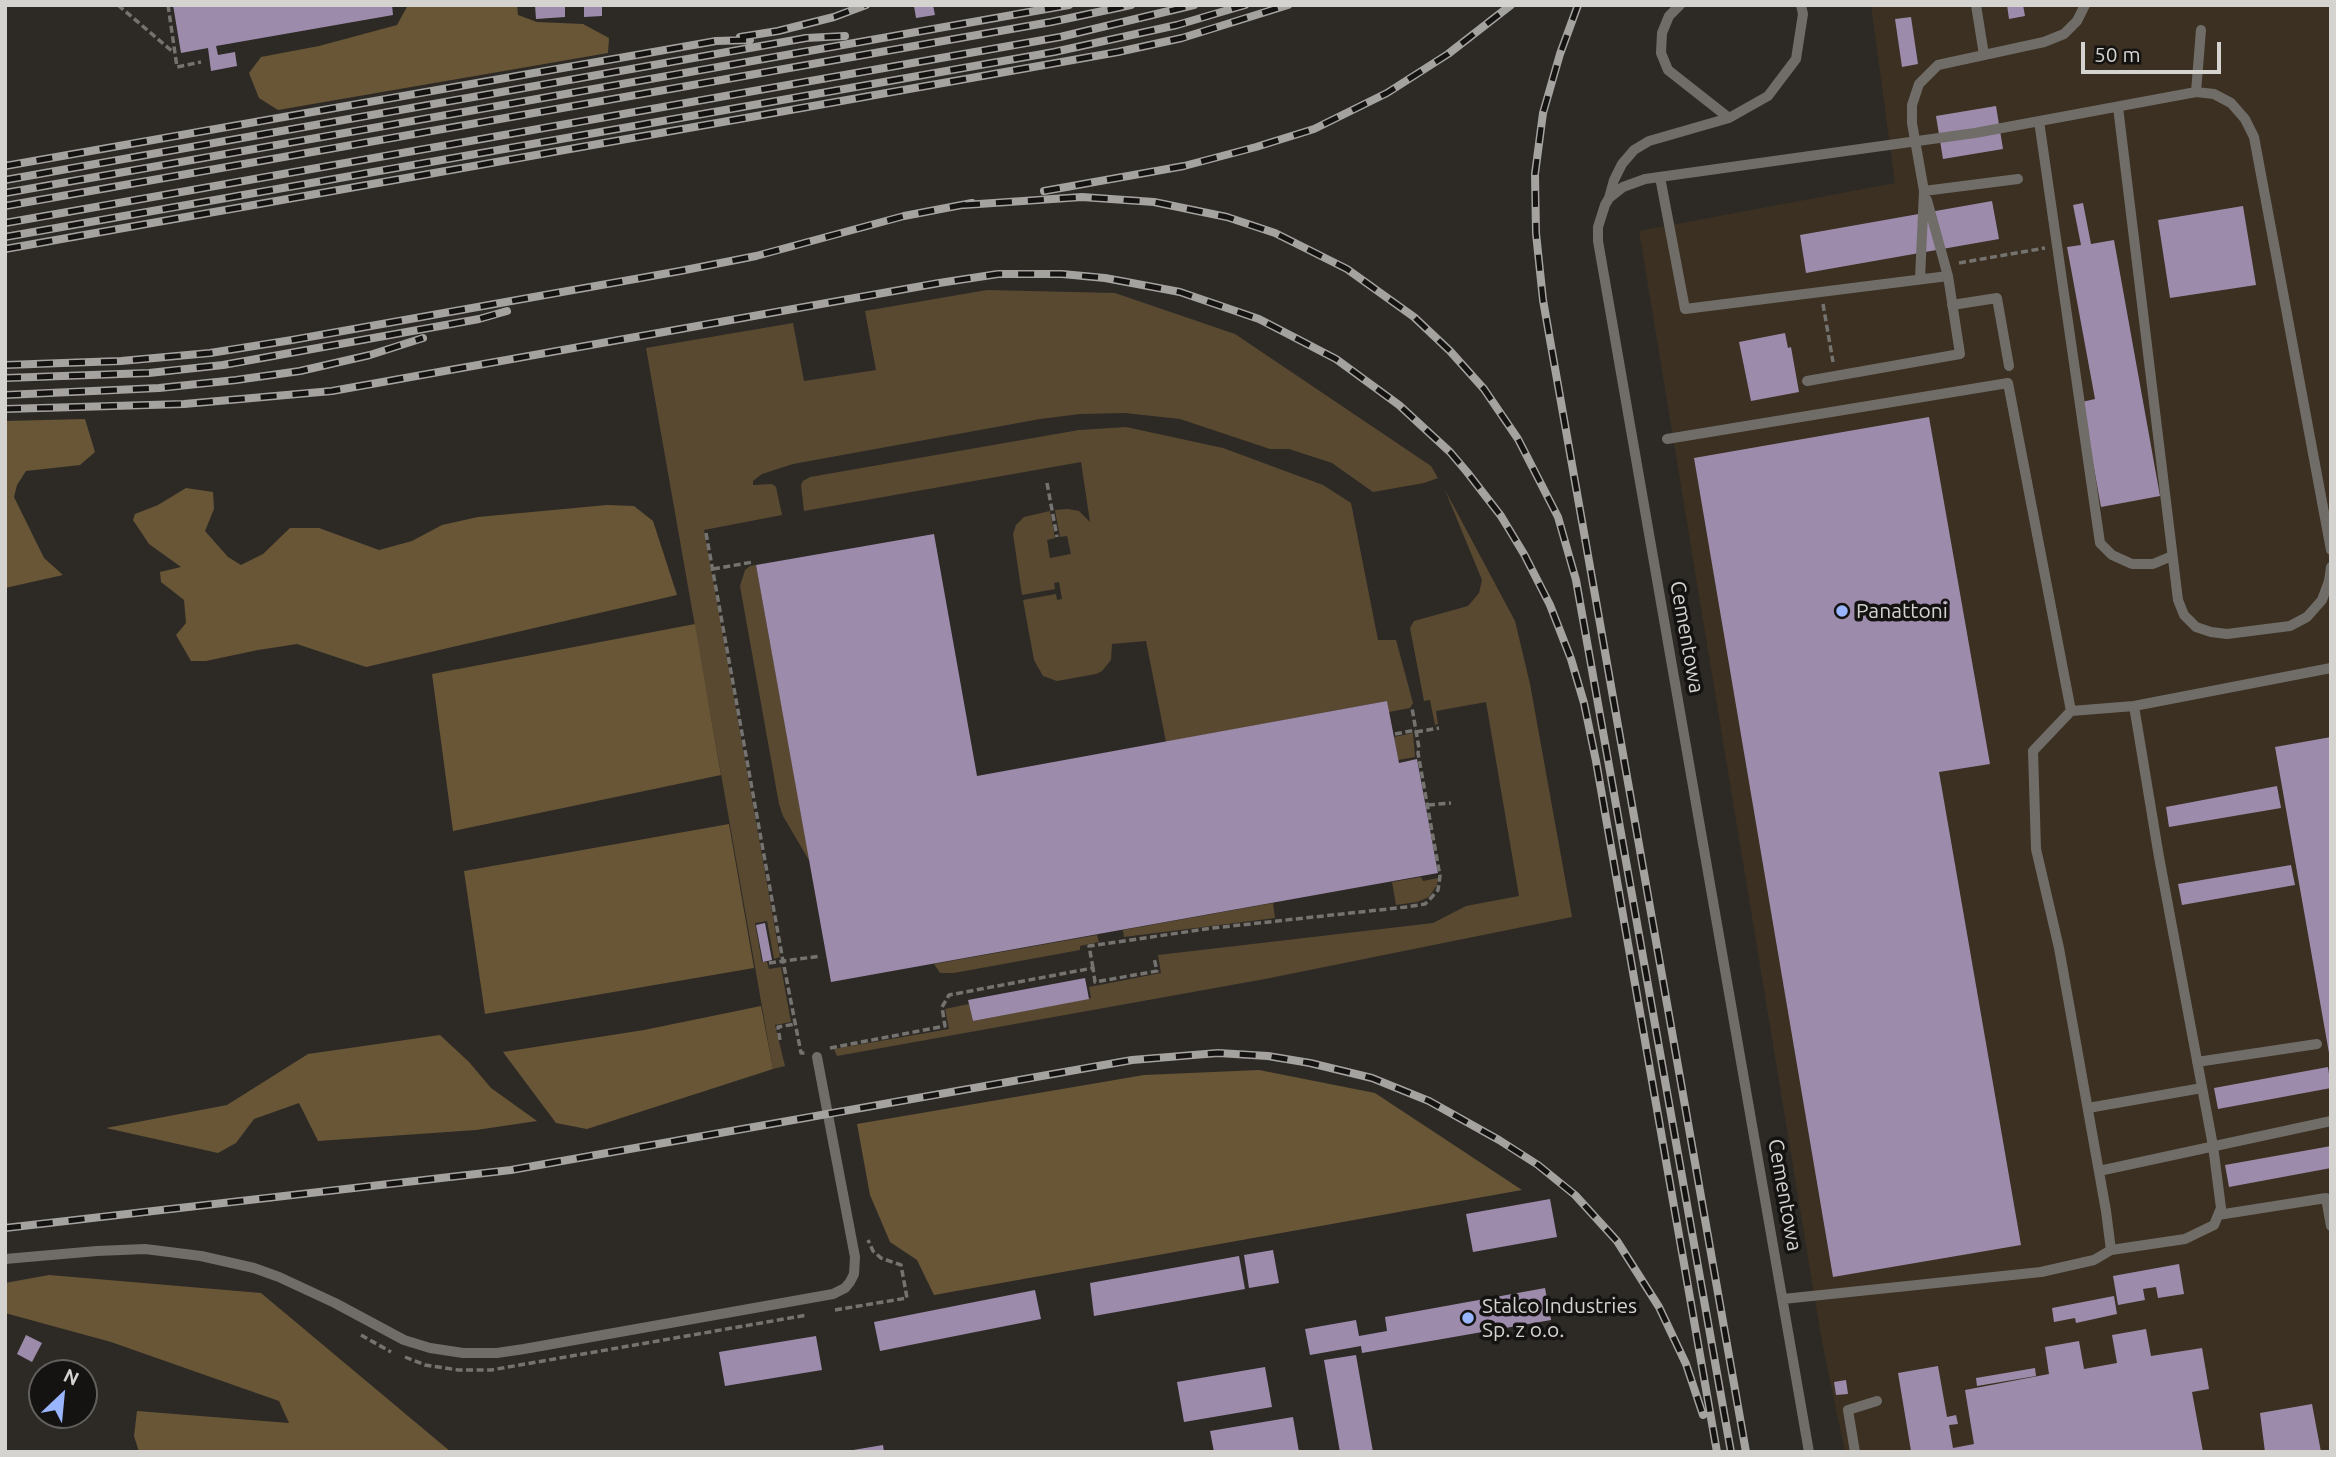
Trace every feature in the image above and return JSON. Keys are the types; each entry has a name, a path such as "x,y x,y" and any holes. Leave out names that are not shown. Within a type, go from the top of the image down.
{"lane":[{"path":"1680,5 1669,16 1662,33 1661,53 1668,70 1729,118"},
{"name":"Cementowa","path":"1801,5 1803,14 1796,59 1768,96 1729,118 1648,141 1633,150 1614,180 1601,215 1598,241 1809,1452"},
{"path":"1976,5 1984,55"},
{"path":"1807,381 1960,354 1946,271 1924,191 1912,123 1912,105 1919,84 1938,65 2043,42 2064,34 2077,21 2085,5"},
{"path":"2196,92 2201,30"},
{"path":"1609,198 1633,182 1660,177 1975,133 2196,92 2214,94 2231,103 2245,119 2254,137 2331,551"},
{"path":"2118,107 2172,555 2178,600 2184,615 2196,627 2227,635 2290,626 2308,617 2322,600 2331,568"},
{"path":"2039,121 2100,543 2112,555 2132,564 2152,564 2172,555"},
{"path":"1660,177 1685,309 1920,279 1946,271"},
{"path":"1924,191 2018,179"},
{"path":"1920,279 1924,191"},
{"path":"1952,304 1997,298 2009,366"},
{"path":"1667,439 2008,383 2071,711"},
{"path":"2111,1250 2059,948 2036,849 2033,751 2071,711 2134,706 2331,668"},
{"path":"1783,1299 2041,1272 2094,1260 2111,1250 2185,1239 2214,1225 2221,1208 2213,1146 2161,870 2134,706"},
{"path":"2197,1062 2317,1044"},
{"path":"5,1259 133,1250 201,1255 279,1277 404,1340 430,1348 463,1353 497,1353 524,1349 833,1294 850,1282 854,1274 855,1257 816,1053"},
{"path":"2088,1108 2202,1088"},
{"path":"2099,1171 2331,1121"},
{"path":"2218,1215 2326,1198 2331,1226"},
{"path":"1855,1452 1849,1410 1877,1401"}],"path":[{"path":"118,5 175,53"},
{"path":"168,5 177,67 201,62"},
{"path":"1946,271 2057,246"},
{"path":"1821,292 1836,376"},
{"path":"1047,484 1057,537"},
{"path":"706,533 801,1053 816,1053 945,1026 942,1007 949,995 1093,968"},
{"path":"713,569 753,562"},
{"path":"1154,958 1157,971 1096,982 1089,946 1213,928 1425,904 1435,895 1441,880 1412,708"},
{"path":"1395,734 1439,728"},
{"path":"1428,805 1451,803"},
{"path":"769,963 821,956"},
{"path":"780,1041 778,1027 795,1024"},
{"path":"830,1048 832,1054"},
{"path":"830,1311 907,1298 901,1265 881,1258 873,1251 867,1237"},
{"path":"404,1357 425,1365 458,1370 491,1370 817,1314"},
{"path":"361,1335 394,1353"}],"shaded area":[{"path":"408,5 517,5 518,15 537,22 583,24 609,38 608,53 278,110 259,98 249,73 261,57 319,46 397,25"},
{"path":"1871,5 2331,5 2331,1452 1845,1452 1822,1342 1639,231 1895,183"},
{"path":"987,290 1115,293 1235,334 1431,466 1438,478 1373,492 1332,463 1289,449 1270,449 1180,419 1125,413 1080,414 1040,419 793,464 762,474 753,481 753,485 772,484 776,487 782,515 704,530 780,957 774,959 767,921 755,923 762,962 767,962 769,969 781,967 791,1022 775,1025 785,1066 773,1069 646,348 793,323 804,381 876,370 865,311"},
{"path":"85,419 95,452 80,465 26,471 17,485 14,497 44,558 63,575 5,588 5,421"},
{"path":"1126,427 1223,448 1323,485 1351,503 1378,640 1396,640 1413,703 1410,708 1389,712 1387,701 1166,742 1146,641 1112,644 1111,660 1096,674 1057,681 1043,676 1034,660 1023,600 1056,594 1057,600 1062,599 1059,582 1054,583 1055,589 1022,595 1013,534 1016,525 1024,517 1050,511 1055,538 1047,540 1050,558 1071,554 1067,536 1060,537 1055,510 1079,511 1090,522 1081,462 804,511 801,485 810,477 1079,430"},
{"path":"186,488 213,492 214,509 205,531 228,557 241,565 263,554 290,528 319,528 379,550 412,541 442,525 478,517 607,505 634,506 653,521 677,595 366,667 297,644 206,661 191,661 176,635 186,623 184,600 161,582 160,572 181,567 149,544 133,520 135,514 158,505"},
{"path":"1445,490 1515,621 1530,684 1572,917 1265,979 837,1056 834,1049 949,1029 945,1009 969,1004 973,1021 1091,998 1089,987 1161,973 1158,955 1433,923 1466,906 1519,896 1486,702 1436,711 1438,724 1435,725 1430,700 1424,701 1410,628 1414,621 1468,606 1479,593 1482,580"},
{"path":"756,565 810,862 783,816 779,804 740,586 745,570"},
{"path":"695,624 721,775 453,831 432,674"},
{"path":"1413,733 1415,757 1398,760 1394,737"},
{"path":"729,824 754,968 485,1014 464,871"},
{"path":"1421,877 1423,881 1438,878 1429,897 1396,905 1392,882"},
{"path":"1273,903 1275,918 1124,937 1123,930"},
{"path":"1097,935 1099,942 1080,946 1080,950 954,973 940,973 934,964"},
{"path":"761,1006 773,1069 587,1129 556,1123 503,1052 644,1030"},
{"path":"440,1035 469,1062 491,1088 537,1121 476,1130 318,1141 299,1103 254,1119 236,1143 218,1153 106,1128 227,1105 308,1054"},
{"path":"1259,1070 1375,1093 1522,1190 934,1295 917,1260 890,1242 870,1195 857,1124 1144,1075"},
{"path":"49,1275 261,1293 451,1452 139,1452 134,1436 137,1411 289,1423 279,1401 111,1342 5,1313 5,1283"}],"building":[{"path":"173,5 392,5 393,15 216,46 218,55 235,52 237,66 211,71 208,48 181,53"},
{"path":"535,5 565,5 565,17 536,19"},
{"path":"584,5 602,5 602,16 584,17"},
{"path":"933,5 935,15 916,18 914,6"},
{"path":"2007,5 2023,5 2025,16 2009,19"},
{"path":"1911,17 1918,64 1902,67 1895,19"},
{"path":"1996,106 2003,149 1943,159 1936,116"},
{"path":"1992,201 1999,239 1806,273 1800,235"},
{"path":"2083,203 2091,244 2114,240 2160,496 2101,507 2082,402 2095,399 2067,247 2081,245 2073,205"},
{"path":"2243,206 2256,285 2170,298 2158,220"},
{"path":"1785,333 1788,348 1791,347 1799,392 1751,401 1739,342"},
{"path":"1929,417 1990,764 1939,772 2021,1245 1833,1277 1694,458"},
{"path":"934,534 977,776 1387,701 1399,763 1417,759 1438,873 831,982 756,565"},
{"path":"2331,737 2331,1053 2329,1053 2275,747"},
{"path":"2277,786 2281,808 2169,827 2166,807"},
{"path":"2291,865 2295,885 2182,905 2178,884"},
{"path":"765,923 772,960 763,962 756,925"},
{"path":"1085,978 1089,999 973,1021 968,1000"},
{"path":"2328,1067 2331,1088 2218,1109 2214,1088"},
{"path":"2331,1146 2331,1168 2229,1187 2225,1165"},
{"path":"1550,1199 1557,1237 1473,1252 1466,1214"},
{"path":"1273,1250 1279,1283 1249,1288 1244,1255"},
{"path":"1239,1256 1245,1289 1094,1316 1090,1283"},
{"path":"2179,1264 2184,1294 2158,1298 2156,1287 2143,1289 2145,1300 2118,1305 2113,1276"},
{"name":"Stalco Industries Sp. z o.o.","path":"1545,1288 1551,1320 1362,1353 1361,1346 1310,1355 1305,1329 1356,1320 1359,1336 1387,1331 1385,1317"},
{"path":"1035,1290 1041,1319 880,1351 874,1322"},
{"path":"2114,1296 2117,1314 2076,1323 2075,1318 2054,1322 2052,1308"},
{"path":"2146,1329 2151,1356 2202,1348 2209,1389 2192,1392 2203,1452 1911,1451 1898,1373 1938,1366 1947,1417 1956,1415 1958,1424 1949,1425 1953,1448 1974,1444 1965,1390 2049,1374 2045,1347 2079,1341 2084,1369 2117,1363 2112,1335"},
{"path":"26,1335 42,1343 34,1359 28,1360 17,1354"},
{"path":"816,1336 822,1370 725,1386 719,1352"},
{"path":"1356,1355 1373,1452 1340,1452 1324,1360"},
{"path":"1265,1367 1272,1407 1184,1422 1177,1382"},
{"path":"2035,1368 2036,1376 1977,1386 1976,1378"},
{"path":"1846,1380 1848,1394 1836,1395 1834,1382"},
{"path":"2312,1404 2321,1452 2265,1452 2260,1413"},
{"path":"1293,1417 1299,1452 1214,1452 1210,1431"},
{"path":"883,1445 884,1452 853,1450"}],"railway":[{"path":"740,37 834,17 866,5"},
{"path":"5,193 1069,5"},
{"path":"5,206 1051,22 1131,5"},
{"path":"5,223 1060,37 1194,5"},
{"path":"5,237 1054,52 1177,25 1245,5"},
{"path":"5,249 1118,52 1182,38 1288,5"},
{"path":"1044,191 1184,166 1314,129 1387,93 1448,54 1511,5"},
{"path":"1578,5 1543,113 1535,174 1536,233 1543,300 1746,1452"},
{"path":"5,180 806,38 845,36"},
{"path":"5,166 716,41 750,40"},
{"path":"964,205 1082,197 1154,202 1227,217 1275,233 1347,269 1414,317 1450,351 1484,389 1518,439 1558,517 1576,580 1731,1452"},
{"path":"5,365 121,361 210,353 292,340 756,256 904,216 972,203"},
{"path":"5,409 184,404 332,391 998,274 1062,274 1105,278 1180,292 1259,319 1336,359 1399,405 1450,452 1467,472 1501,516 1524,554 1550,605 1571,659 1584,703 1596,761 1717,1452"},
{"path":"5,378 149,373 223,365 479,319 507,311"},
{"path":"5,395 159,388 236,380 300,371 370,355 423,338"},
{"path":"5,1228 511,1170 1132,1060 1218,1053 1268,1056 1372,1078 1429,1101 1538,1165 1575,1195 1617,1241 1659,1307 1686,1364 1703,1415"}],"place":[{"name":"Panattoni","path":"1842,611"},
{"name":"Stalco Industries Sp. z o.o.","path":"1468,1318"}]}
